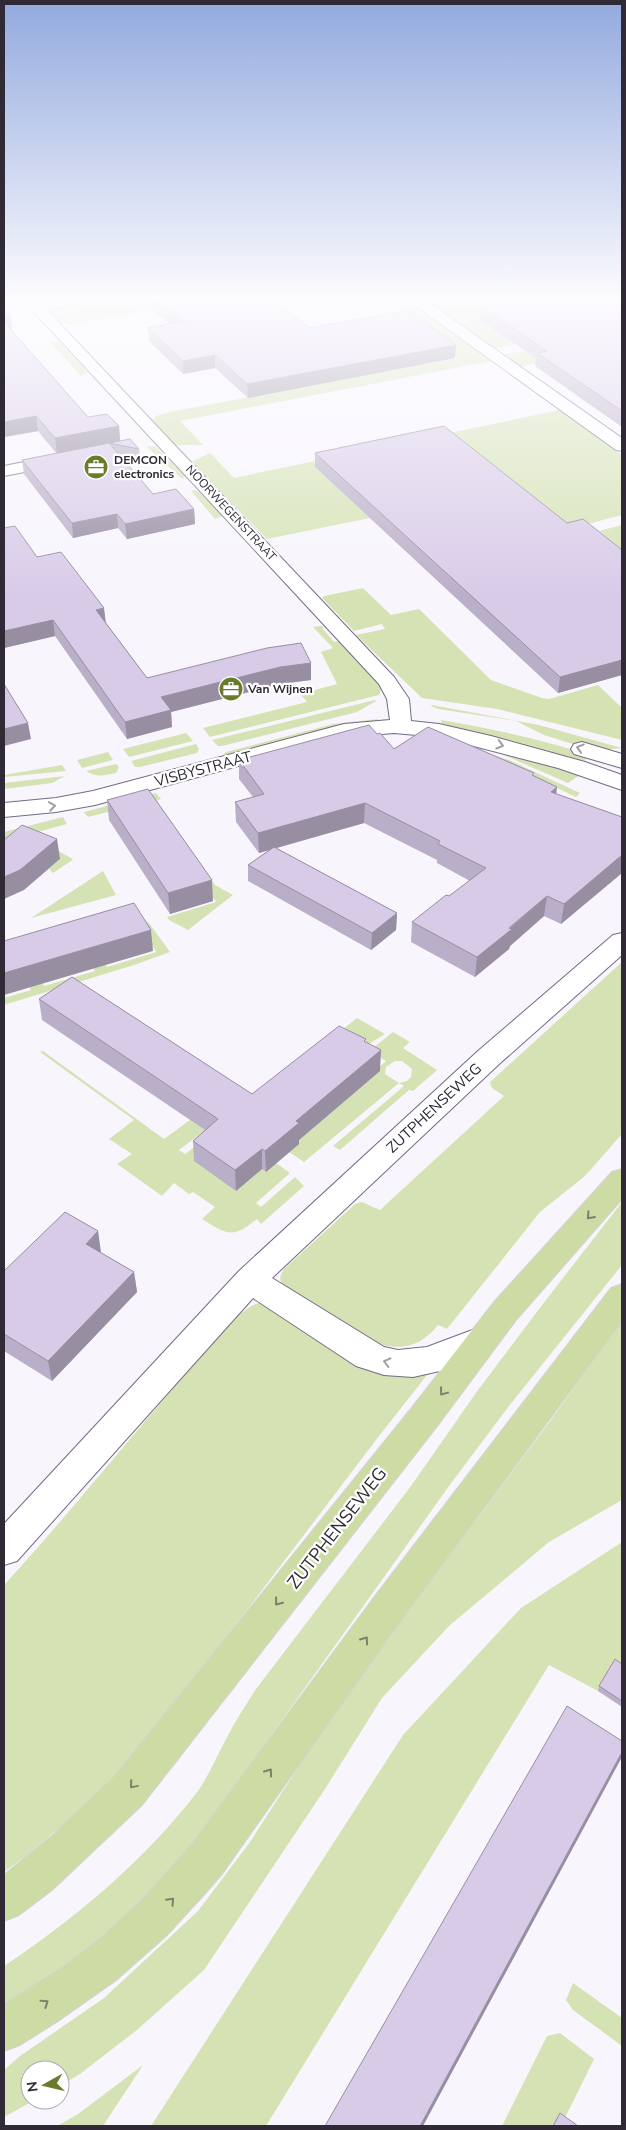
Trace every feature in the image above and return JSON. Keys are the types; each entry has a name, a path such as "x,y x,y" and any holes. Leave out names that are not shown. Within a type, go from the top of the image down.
{"main road":[{"name":"ZUTPHENSEWEG","path":"4,1900 80,1838 128,1790 414,1430 505,1311 622,1180"},
{"path":"4,2029 30,2014 110,1958 150,1922 180,1891 206,1859 388,1608 622,1297"}],"street":[{"name":"NOORWEGENSTRAAT","path":"122,397 387,681 398,699 401,720"},
{"path":"553,397 622,446"},
{"path":"144,443 162,440"},
{"path":"4,471 78,456"},
{"name":"VISBYSTRAAT","path":"4,792 74,785 107,779 339,718 366,714 401,720"},
{"path":"401,720 619,772"},
{"name":"VISBYSTRAAT","path":"4,810 56,806 95,798 344,731 373,727 401,720"},
{"name":"ZUTPHENSEWEG","path":"4,1549 55,1496 93,1451 250,1280 488,1058 622,941"},
{"path":"250,1280 368,1356 383,1362 410,1364 430,1360 483,1339"}],"green space":[{"path":"248,397 302,397 180,421 203,445 175,445 152,420 156,416"},
{"path":"560,410 622,455 622,502 620,503 622,504 622,515 557,532 315,467 370,518 267,539 191,462 210,453 234,478"},
{"path":"146,446 156,447 185,476 182,479"},
{"path":"195,490 223,516 215,519 191,491"},
{"path":"622,525 622,550 599,531"},
{"path":"363,588 391,615 419,609 491,680 549,699 598,685 622,708 622,740 497,709 422,698 356,635 385,629 382,624 354,631 322,598"},
{"path":"313,627 325,627 322,628 334,642 339,641 379,685 381,690 379,695 210,737 203,728 307,702 300,694 337,684 321,652 333,648"},
{"path":"375,700 357,712 222,746 218,746 212,740"},
{"path":"432,705 539,725 622,748 599,750 582,747 544,735 516,721 438,709"},
{"path":"378,719 378,724 225,757 224,754 333,724"},
{"path":"441,720 531,739 584,753 587,756 585,760 578,762 442,724"},
{"path":"186,733 193,741 129,757 123,749"},
{"path":"196,744 199,749 197,753 140,767 135,767 131,761"},
{"path":"474,749 509,760 580,793 576,797"},
{"path":"490,749 580,775 568,783"},
{"path":"108,752 113,760 82,768 77,760"},
{"path":"116,764 119,767 116,773 97,775 86,771"},
{"path":"62,765 66,771 4,777 4,775"},
{"path":"65,776 52,783 4,789 4,783"},
{"path":"156,793 161,799 155,801 215,885 233,895 188,930 167,917 216,902 197,873 116,810 88,817 84,812"},
{"path":"63,817 67,824 34,833 35,838 73,859 71,861 53,873 49,869 59,860 4,864 4,832"},
{"path":"103,871 116,895 31,918"},
{"path":"134,914 149,923 170,952 4,1005 4,998 31,990 14,957 27,954 44,986 95,971 76,938 89,937 107,967 156,952"},
{"path":"622,962 622,1134 585,1176 540,1212 447,1329 438,1325 426,1337 412,1345 397,1347 379,1344 282,1287 280,1277 284,1269 355,1204 362,1202 380,1210 504,1096 492,1088 490,1082"},
{"path":"357,1018 385,1034 364,1047 329,1040"},
{"path":"393,1032 410,1042 403,1048 437,1070 413,1091 409,1090 340,1150 333,1146 404,1086 399,1083 304,1162 289,1152 296,1142 380,1071 377,1069 386,1061 369,1051","holes":["395,1061 402,1061 412,1069 411,1077 407,1081 399,1083 385,1074 386,1067"]},
{"path":"43,1051 164,1139 190,1120 266,1172 276,1163 290,1173 256,1203 261,1207 295,1177 304,1186 261,1224 257,1219 236,1232 218,1229 202,1219 215,1207 193,1192 189,1194 174,1183 162,1196 117,1164 132,1154 109,1139 134,1120 40,1052","holes":["204,1131 210,1135 185,1154 179,1150"]},
{"path":"622,1202 622,1265 509,1406 449,1486 192,1846 138,1905 100,1939 59,1970 4,2004 4,1966 83,1908 108,1886 155,1841 198,1791 232,1728 256,1689 411,1486 478,1390"},
{"path":"258,1303 264,1303 385,1374 406,1376 431,1370 153,1734 98,1795 26,1856 4,1872 4,1585 67,1514 212,1342 236,1317"},
{"path":"622,1321 622,1500 549,1542 449,1626 382,1698 325,1789 204,1970 137,2030 70,2080 70,2060 20,2060 20,2108 4,2117 4,2070 20,2056 104,1998 198,1911 250,1842 344,1696 550,1421"},
{"path":"622,1542 622,1670 613,1665 598,1691 549,1665 266,2126 151,2126 403,1735 521,1608"},
{"path":"573,1983 622,2018 622,2046 573,2010 566,2000"},
{"path":"560,2033 594,2059 561,2126 502,2126 547,2036"},
{"path":"143,2065 103,2126 57,2126 78,2114"}],"building":[{"path":"4,397 71,397 88,417 107,414 119,426 55,438 36,416 4,422"},
{"path":"602,397 622,397 622,411"},
{"path":"444,426 567,523 583,519 622,550 622,660 560,677 315,453"},
{"path":"130,439 139,449 109,443"},
{"path":"109,443 153,494 176,489 194,509 125,524 117,514 72,523 22,460"},
{"path":"15,526 37,557 61,552 104,608 96,610 147,678 267,648 301,643 311,663 280,667 161,697 171,710 125,722 53,620 4,631 4,528"},
{"path":"4,684 28,723 4,729"},
{"path":"369,725 377,734 380,733 394,749 428,727 534,773 532,775 557,787 551,792 622,817 622,855 564,904 547,896 509,928 512,929 477,957 412,922 446,895 449,896 486,868 438,844 440,841 365,803 258,833 235,802 264,794 239,760"},
{"path":"148,789 212,880 168,893 107,800"},
{"path":"22,825 57,839 20,870 4,877 4,840"},
{"path":"274,847 397,913 372,933 248,865"},
{"path":"134,903 151,930 4,973 4,941"},
{"path":"72,977 252,1094 339,1026 366,1039 364,1041 381,1050 296,1121 299,1123 265,1151 262,1149 235,1170 193,1141 218,1119 39,999"},
{"path":"65,1212 98,1231 86,1244 134,1272 48,1361 4,1334 4,1271"},
{"path":"615,1659 622,1664 622,1701 599,1686"},
{"path":"567,1706 622,1741 622,1752 420,2126 325,2126"},
{"path":"560,2113 578,2126 553,2126"}],"place":[{"name":"DEMCON electronics","path":"96,467"},
{"name":"Van Wijnen","path":"231,689"}]}
